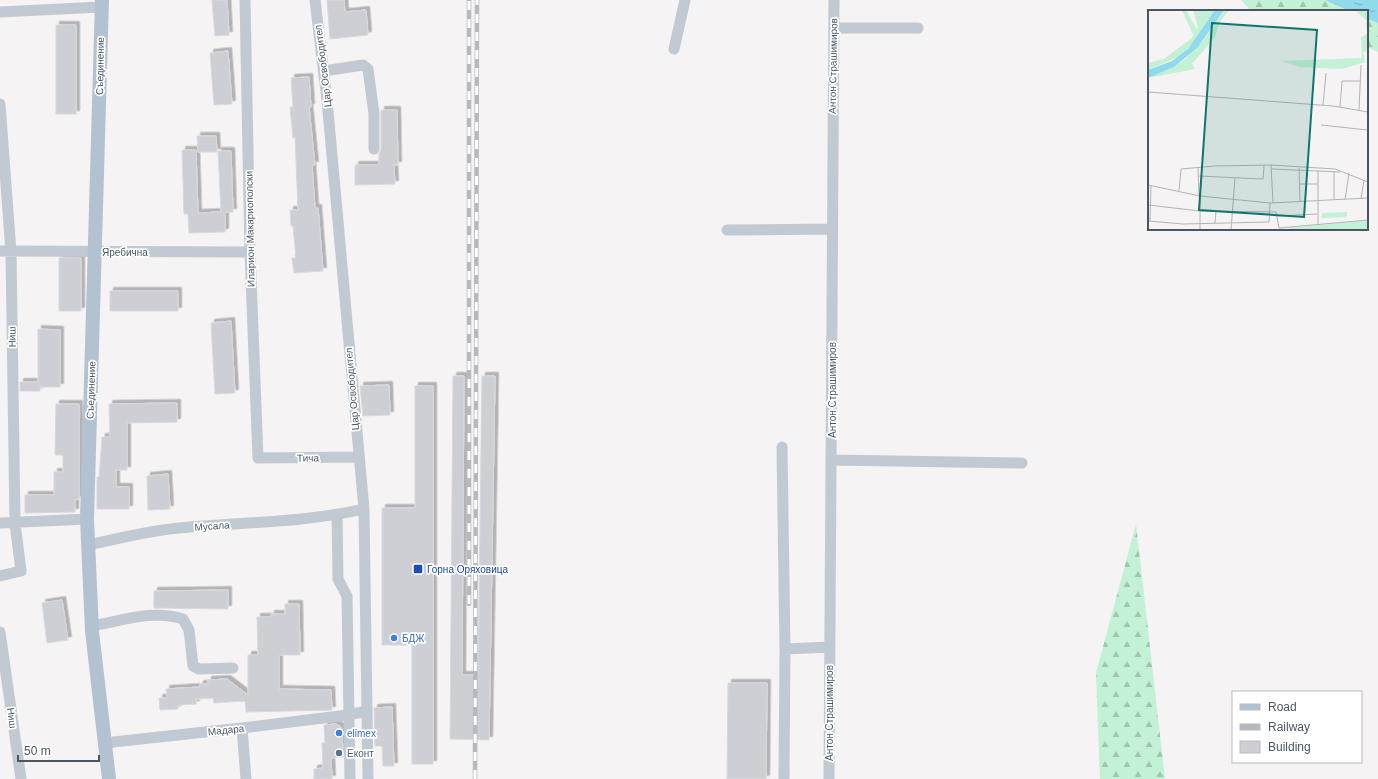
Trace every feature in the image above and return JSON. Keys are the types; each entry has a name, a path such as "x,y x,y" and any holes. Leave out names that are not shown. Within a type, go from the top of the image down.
{"main road":[{"name":"Съединение","path":"101,3 88,519 91,626 109,779"}],"street":[{"name":"Иларион Макариополски","path":"245,0 250,252 258,458"},
{"name":"Цар Освободител","path":"315,0 324,71 358,457 364,509 368,779"},
{"path":"674,49 685,0"},
{"name":"Антон Страшимиров","path":"829,779 834,0"},
{"path":"0,12 101,3"},
{"path":"834,28 918,28"},
{"path":"324,71 363,65 368,69 374,114 374,149"},
{"name":"Ниш","path":"0,104 15,523 21,570 0,576"},
{"path":"727,230 832,229"},
{"name":"Яребична","path":"5,252 250,252"},
{"path":"782,447 785,649 784,779"},
{"name":"Тича","path":"258,458 358,457"},
{"path":"832,460 1022,463"},
{"name":"Мусала","path":"89,545 132,535 179,528 337,515 364,509"},
{"path":"337,515 338,579 347,596 350,779"},
{"path":"0,523 88,519"},
{"path":"347,596 366,596"},
{"path":"91,626 139,617 173,616 183,619 189,630 193,666 199,670 233,668"},
{"name":"Ниш","path":"0,632 21,779"},
{"path":"785,649 830,647"},
{"name":"Мадара","path":"104,743 242,728 348,715 367,711"},
{"path":"242,728 246,779"}],"green space":[{"path":"1241,0 1325,0 1347,10 1250,10"},
{"path":"1368,19 1378,23 1378,52 1368,47"},
{"path":"1136,524 1165,779 1100,779 1096,673"}],"water":[{"path":"1325,0 1378,0 1378,23 1368,19 1368,10 1347,10"}],"building":[{"path":"212,0 227,0 229,35 215,36"},
{"path":"327,0 344,0 345,12 366,10 368,35 330,39"},
{"path":"56,25 76,25 76,114 56,114"},
{"path":"228,51 232,104 214,105 210,53"},
{"path":"309,77 311,107 309,107 315,165 312,165 315,208 318,208 323,271 294,273 292,258 296,258 290,210 298,210 295,137 293,138 290,107 293,107 291,78"},
{"path":"381,110 397,110 398,165 394,165 395,184 355,185 355,165 379,165 379,154 381,149"},
{"path":"197,136 216,136 217,152 198,152"},
{"path":"182,150 196,150 198,213 221,212 218,151 231,151 233,212 225,212 225,232 189,233 188,214 184,214"},
{"path":"59,258 81,258 81,311 59,311"},
{"path":"110,291 178,291 178,311 110,311"},
{"path":"231,321 235,393 215,394 211,323"},
{"path":"38,329 60,330 60,387 40,387 40,391 20,391 20,382 38,382"},
{"path":"453,376 464,376 462,675 478,675 482,376 495,376 489,740 450,739"},
{"path":"389,385 390,415 363,416 360,386"},
{"path":"415,386 433,386 433,764 412,764 412,645 382,645 382,508 415,508"},
{"path":"177,403 177,422 127,423 127,470 116,470 116,487 129,487 129,509 97,509 97,477 99,477 102,437 110,437 109,404"},
{"path":"56,404 79,404 79,499 75,500 75,512 25,513 25,495 54,495 54,472 63,472 63,455 55,455"},
{"path":"168,474 170,509 148,510 147,476"},
{"path":"228,590 228,609 154,608 154,591"},
{"path":"62,600 68,640 47,643 42,603"},
{"path":"285,604 299,604 300,655 279,655 279,689 331,690 332,710 246,712 245,701 214,703 213,698 196,699 196,704 178,705 178,709 160,710 159,698 167,698 166,689 200,687 200,684 208,684 208,680 227,679 248,695 248,655 258,655 257,617 271,617 271,614 285,614"},
{"path":"728,683 767,683 766,779 727,779"},
{"path":"392,707 394,766 383,766 382,746 375,746 374,708"},
{"path":"336,724 342,728 343,757 331,758 332,779 314,779 314,769 323,768 322,743 325,743 324,725"}],"railway":[{"path":"469,0 469,604"},
{"path":"475,779 477,0"}],"place":[{"name":"Горна Оряховица","path":"418,569"},
{"name":"БДЖ","path":"394,638"},
{"name":"elimex","path":"339,733"},
{"name":"Еконт","path":"339,753"}]}
